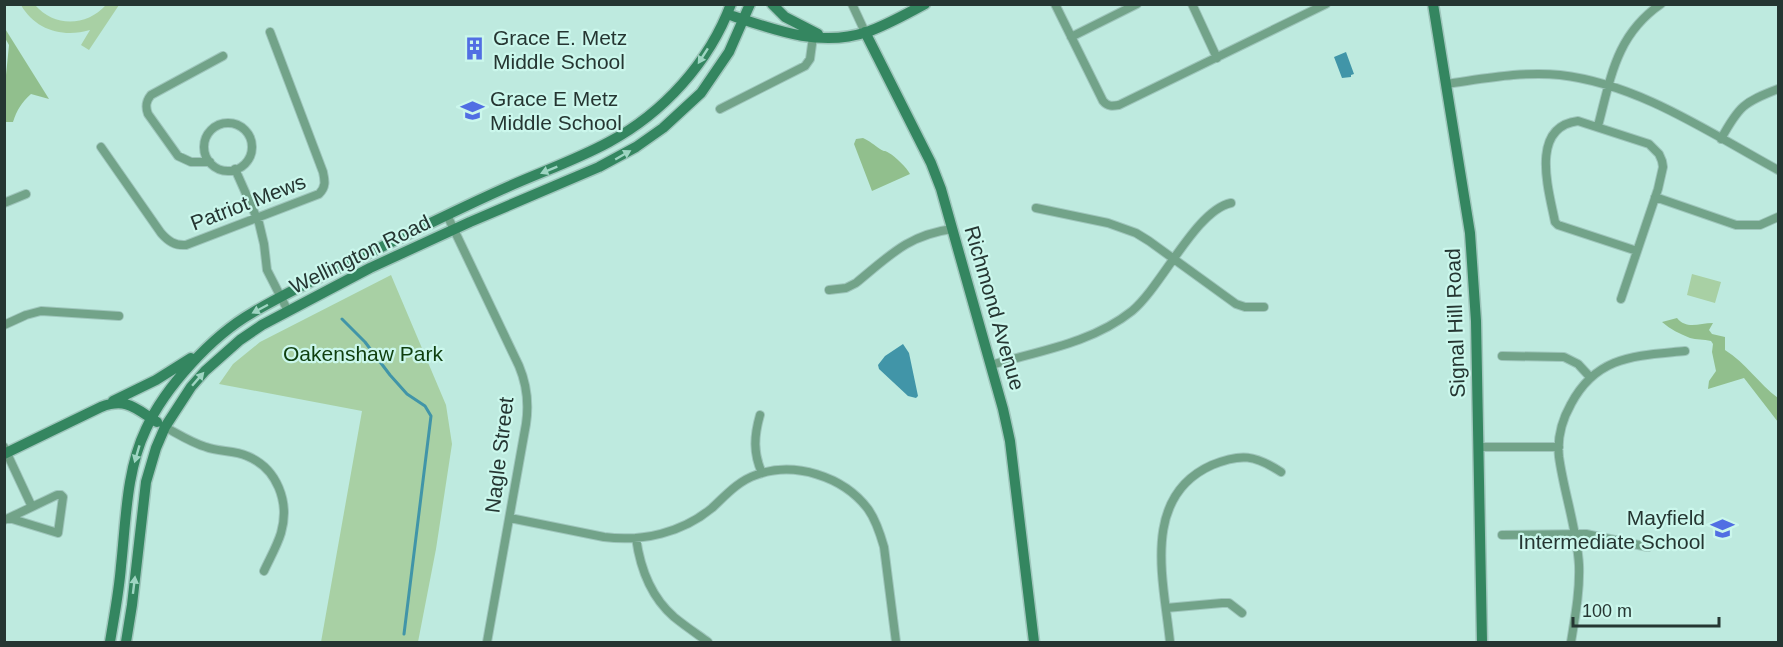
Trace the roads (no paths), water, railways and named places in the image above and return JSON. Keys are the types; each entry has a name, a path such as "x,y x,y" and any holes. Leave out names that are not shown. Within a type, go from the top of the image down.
{"main road":[{"name":"Wellington Road","path":"126,642 146,482 156,448 165,427 191,387 225,352 251,332 370,268 616,159 663,128 700,93 713,76 729,52 745,20 750,4"},
{"path":"772,4 794,23 827,38"},
{"path":"729,9 745,20 768,28 827,38 865,32 925,4"},
{"name":"Signal Hill Road","path":"1433,4 1473,261 1482,642"},
{"name":"Wellington Road","path":"110,642 129,490 141,440 151,419 181,376 206,348 242,319 280,298 447,215 611,141 646,118 685,81 702,59 729,9"},
{"name":"Richmond Avenue","path":"865,32 931,163 1003,409 1010,441 1034,642"},
{"path":"5,451 172,371 206,348"},
{"path":"101,407 121,402 165,427"}],"street":[{"name":"Richmond Avenue","path":"852,4 865,32"},
{"path":"1055,4 1103,101 1109,106 1119,105 1326,4"},
{"path":"1071,37 1137,4"},
{"path":"1192,4 1217,58"},
{"path":"1598,126 1619,52 1638,23 1661,4"},
{"name":"Patriot Mews","path":"101,147 161,233 170,242 182,246 319,194 323,191 325,183 323,172 270,32"},
{"path":"720,109 805,66 810,59 813,37"},
{"path":"210,162 191,162 178,156 148,114 146,100 151,95 222,56"},
{"path":"1446,84 1534,74 1558,75 1609,85 1653,102 1779,170"},
{"path":"1721,139 1742,106 1762,94 1779,89"},
{"path":"1621,299 1637,251 1655,197 1662,167 1659,154 1649,144 1598,126 1578,121 1567,123 1554,134 1545,165 1555,222 1558,225 1637,251"},
{"path":"231,123 246,132 252,149 243,165 226,170 210,162 205,144 209,133 219,125 231,123"},
{"path":"235,169 262,231 267,270 288,311"},
{"path":"4,204 26,194"},
{"path":"1655,197 1736,225 1760,225 1779,217"},
{"path":"990,365 1076,341 1112,324 1139,304 1210,214 1220,207 1231,204"},
{"path":"1036,208 1122,227 1149,241 1236,304 1245,307 1264,307"},
{"name":"Nagle Street","path":"447,215 519,366 527,393 526,424 487,642"},
{"path":"829,290 846,288 856,283 907,242 936,231 952,229"},
{"path":"4,325 41,311 119,316"},
{"path":"1571,642 1579,598 1579,565 1559,455 1560,433 1567,411 1581,387 1599,369 1629,358 1685,351"},
{"path":"1502,356 1564,357 1572,359 1590,377"},
{"path":"760,415 754,448 762,473"},
{"path":"165,427 203,447 250,457 273,476 283,501 283,522 276,547 264,570"},
{"path":"1478,447 1559,447"},
{"path":"5,451 32,507"},
{"path":"1170,642 1162,580 1161,539 1169,509 1182,488 1206,468 1231,458 1252,458 1281,472"},
{"path":"510,519 604,537 636,538 677,529 712,508 729,491 744,481 762,473 795,470 824,477 848,489 868,510 880,532 896,642"},
{"path":"57,495 61,495 64,501 58,533 7,519 57,495"},
{"path":"1502,535 1596,535 1648,547"},
{"path":"636,538 642,568 655,595 673,616 708,642"},
{"path":"1166,608 1228,603 1242,613"}],"water":[{"path":"1346,52 1354,74 1351,77 1342,78 1334,57"},
{"path":"903,344 909,353 918,396 916,398 908,396 879,369 878,365 885,356"}],"waterway":[{"path":"342,319 365,342 407,394 425,406 431,416 404,634"}],"place":[{"name":"Grace E. Metz Middle School","path":"475,49"},
{"name":"Grace E Metz Middle School","path":"472,110"},
{"name":"Mayfield Intermediate School","path":"1723,529"}],"park label":[{"name":"Oakenshaw Park","path":"363,353"}]}
